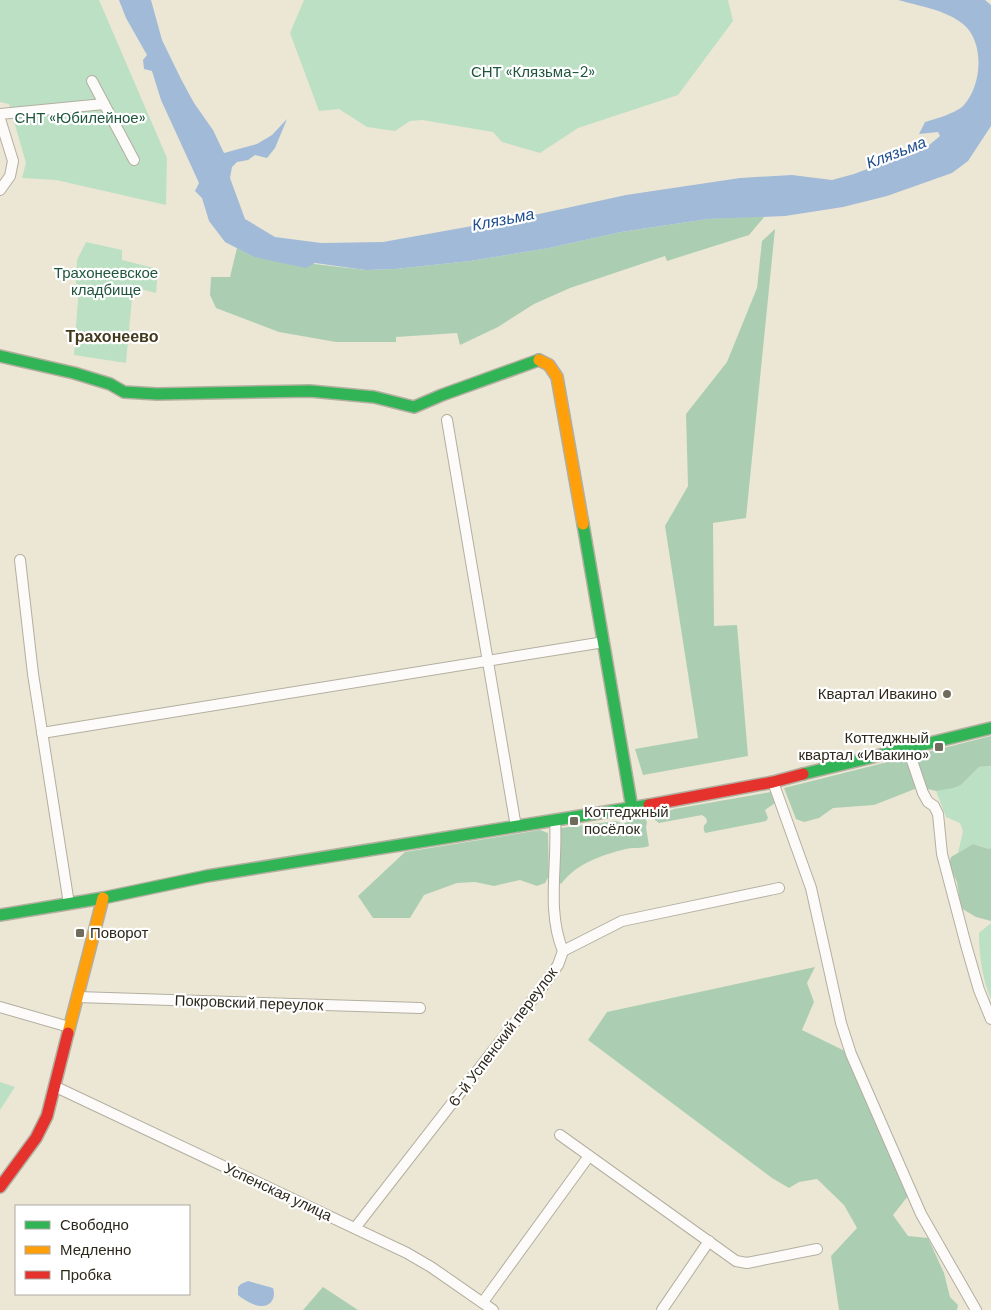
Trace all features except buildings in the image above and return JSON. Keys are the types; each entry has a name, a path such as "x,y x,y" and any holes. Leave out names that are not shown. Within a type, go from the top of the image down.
{"street":[{"path":"92,81 134,160"},
{"path":"0,114 104,104"},
{"path":"0,119 13,161 10,176 0,190"},
{"path":"0,356 74,373 110,384 124,392 157,394 310,391 374,397 414,407 537,359 548,363 553,368 557,377 632,808"},
{"path":"448,420 516,826"},
{"path":"20,560 28,639 69,904"},
{"path":"42,733 604,642"},
{"path":"0,915 103,898 207,876 632,808 773,782 991,728"},
{"path":"908,749 923,793 938,814 945,863 969,954 991,1019"},
{"path":"773,782 810,888 841,1023 851,1054 920,1214 976,1310"},
{"path":"555,820 554,911 558,938 563,951"},
{"name":"6-й Успенский переулок","path":"355,1228 544,986 558,965 563,951 622,921 779,888"},
{"path":"0,1187 42,1127 56,1087 103,898"},
{"name":"Покровский переулок","path":"77,997 420,1008"},
{"path":"0,1007 70,1027"},
{"name":"Успенская улица","path":"56,1087 355,1228 431,1267 493,1310"},
{"path":"560,1135 736,1261 747,1264 817,1249"},
{"path":"483,1302 588,1156"},
{"path":"662,1310 709,1241"}],"green space":[{"name":"СНТ «Юбилейное»","path":"0,0 99,0 167,158 166,205 56,180 22,178 26,163 9,104 0,102"},
{"name":"СНТ «Клязьма-2»","path":"304,0 728,0 733,21 678,95 578,128 540,153 502,142 493,132 422,120 410,121 395,131 367,127 339,109 319,111 290,33"},
{"path":"765,216 749,235 667,261 665,256 570,288 534,304 498,327 460,345 457,333 396,337 396,342 336,342 279,332 216,308 210,295 211,277 230,277 237,248 254,257 366,270 395,269 470,261 549,248 621,232 708,219"},
{"path":"775,229 746,518 713,523 714,626 737,625 748,756 643,775 635,749 698,738 665,526 688,486 686,414 727,362 757,288 762,241"},
{"name":"Трахонеевское кладбище","path":"86,242 122,250 122,260 158,269 156,293 133,287 126,363 74,355 79,285 76,284 77,260"},
{"path":"991,736 991,766 979,767 961,785 953,788 936,791 920,787 874,805 833,808 819,818 804,822 796,819 784,788"},
{"path":"991,766 991,848 973,844 958,853 963,831 960,823 946,817 936,791 961,785 979,767"},
{"path":"771,792 774,795 775,803 765,810 768,818 766,821 705,833 704,827 707,822 706,818 702,815 659,823 655,820 656,816 674,809"},
{"path":"643,815 647,822 649,846 626,849 599,857 582,865 561,884 558,881 561,828 616,821 623,824"},
{"path":"540,830 548,833 549,876 545,883 537,886 520,880 494,886 475,882 457,883 424,895 410,918 373,918 358,896 405,852"},
{"path":"973,844 991,848 991,921 976,917 961,908 957,882 949,865 951,857"},
{"path":"991,923 991,999 985,983 979,933"},
{"path":"815,967 807,983 814,1002 802,1030 851,1054 908,1196 893,1215 908,1236 928,1238 944,1273 950,1297 958,1305 957,1310 839,1310 831,1256 857,1228 844,1205 817,1179 799,1182 789,1188 772,1178 588,1040 607,1012"},
{"path":"0,1082 15,1087 0,1110"},
{"path":"323,1287 358,1310 303,1310"}],"water":[{"path":"119,0 151,0 162,40 194,103 213,130 224,153 257,144 272,135 287,119 275,148 267,158 255,155 248,160 237,162 232,167 230,178 245,219 275,237 321,243 383,242 539,214 626,195 740,178 792,175 832,180 854,174 928,146 940,136 938,132 919,134 925,122 956,111 970,97 977,75 978,52 970,32 956,19 932,9 898,0 985,0 991,5 991,126 968,161 952,173 887,196 843,207 785,216 708,219 621,232 549,248 470,261 395,269 366,270 315,263 306,268 254,257 225,242 209,221 202,198 195,191 199,183 161,100 152,71 144,69 143,60 147,55 126,18"},
{"path":"248,1281 273,1288 271,1302 265,1306 259,1306 238,1295 238,1287"}],"traffic: fast":[{"path":"0,356 74,373 110,384 124,392 157,394 310,391 374,397 414,407 539,360"},
{"path":"583,524 632,808"},
{"path":"803,774 991,728"},
{"path":"0,915 103,898 207,876 649,805"}],"traffic: slow":[{"path":"539,360 549,365 557,377 583,524"},
{"path":"68,1033 103,898"}],"traffic: jam":[{"path":"649,805 773,782 803,774"},
{"path":"0,1187 36,1138 47,1116 68,1033"}],"place":[{"name":"Квартал Ивакино","path":"947,694"},
{"name":"Коттеджный квартал «Ивакино»","path":"939,747"},
{"name":"Коттеджный посёлок","path":"574,821"},
{"name":"Поворот","path":"80,933"}],"district":[{"name":"Трахонеево","path":"112,336"}],"water label":[{"name":"Клязьма","path":"896,152"},
{"name":"Клязьма","path":"503,219"}]}
